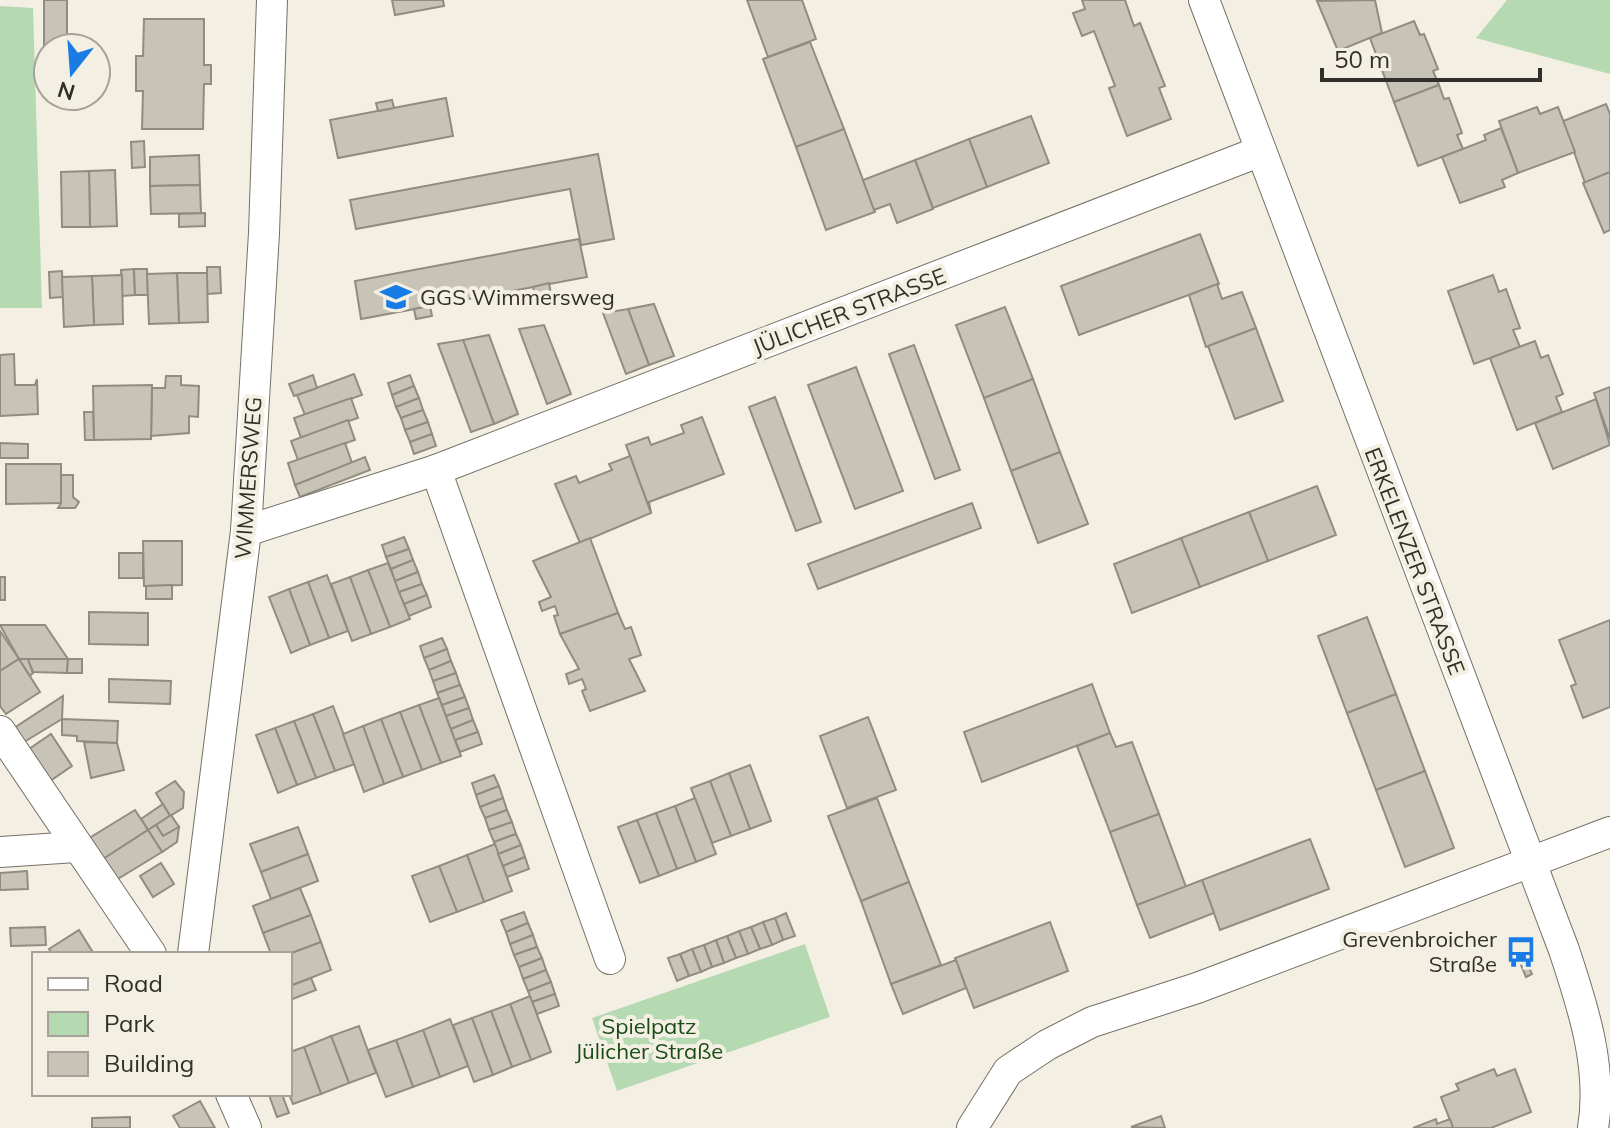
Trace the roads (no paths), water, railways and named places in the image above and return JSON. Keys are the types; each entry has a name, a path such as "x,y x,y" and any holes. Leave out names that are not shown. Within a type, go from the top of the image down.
{"street":[{"name":"WIMMERSWEG","path":"193,952 246,531 264,233 272,0"},
{"name":"ERKELENZER STRASSE","path":"1204,0 1587,1018 1597,1104 1593,1128"},
{"name":"JÜLICHER STRASSE","path":"246,531 436,470 1261,151"},
{"path":"436,470 610,959"},
{"path":"0,731 150,952"},
{"path":"972,1128 1008,1071 1047,1045 1092,1022 1197,988 1610,832"},
{"path":"0,852 76,847"},
{"path":"232,1096 246,1128"}],"place":[{"name":"GGS Wimmersweg","path":"396,297"},
{"name":"Grevenbroicher Straße","path":"1521,952"}],"park label":[{"name":"Spielpatz Jülicher Straße","path":"649,1038"}]}
